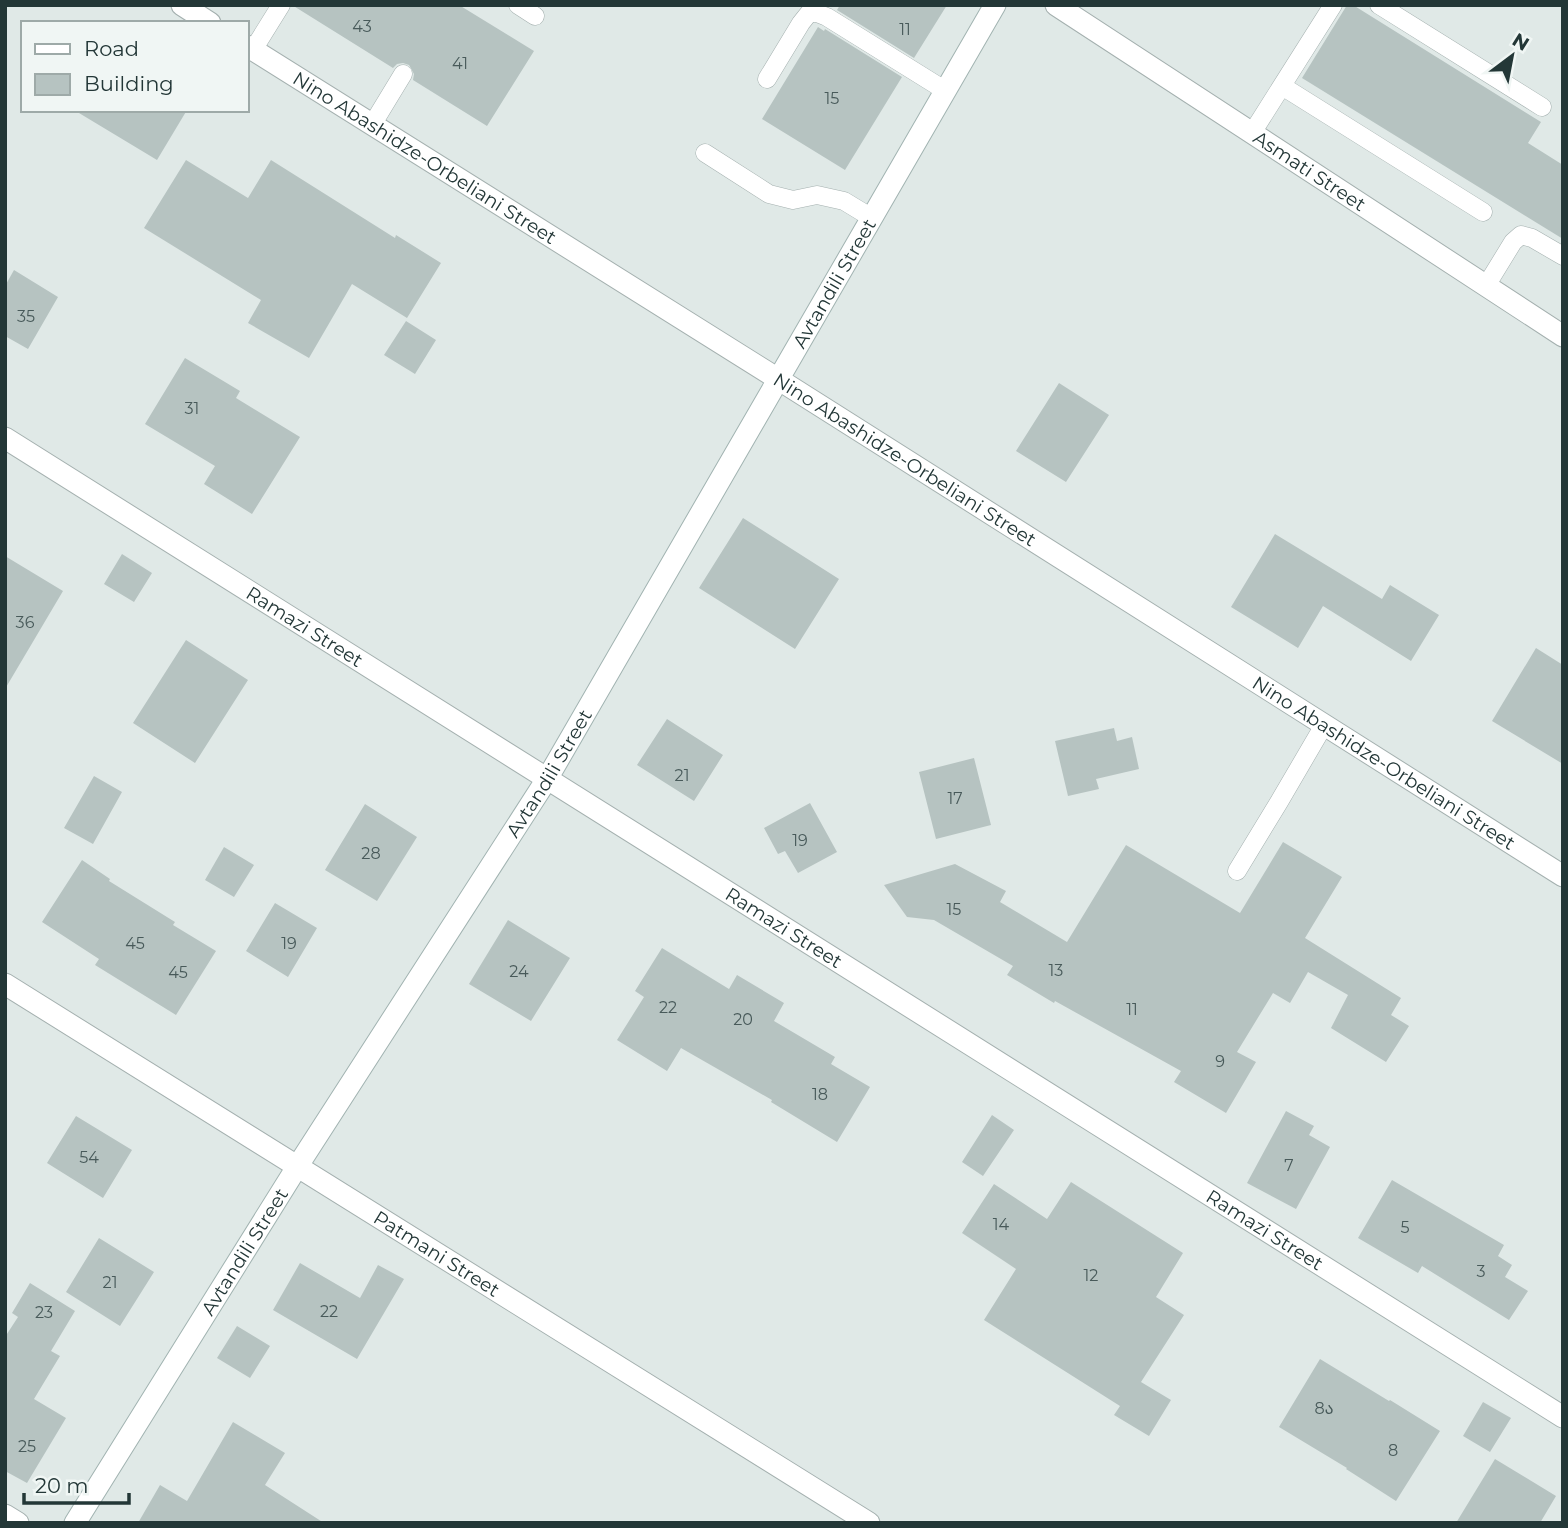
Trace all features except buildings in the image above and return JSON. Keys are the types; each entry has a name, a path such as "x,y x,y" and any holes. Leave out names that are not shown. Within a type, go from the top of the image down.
{"street":[{"path":"182,5 206,21"},
{"name":"Avtandili Street","path":"75,1523 297,1167 547,779 995,5"},
{"name":"Asmati Street","path":"1056,5 1563,336"},
{"name":"Nino Abashidze-Orbeliani Street","path":"250,48 1563,876"},
{"name":"Ramazi Street","path":"5,438 1563,1417"},
{"name":"Patmani Street","path":"5,984 869,1523"},
{"path":"5,1514 18,1523"}],"lane":[{"path":"250,48 281,5"},
{"path":"518,5 535,16"},
{"path":"1252,133 1333,5"},
{"path":"1379,5 1542,107"},
{"path":"767,79 801,23 809,13 817,13 841,25 946,91"},
{"path":"372,125 403,74"},
{"path":"1282,86 1483,212"},
{"path":"705,153 769,194 793,200 817,195 844,201 872,218"},
{"path":"1486,286 1513,242 1521,236 1532,238 1563,256"},
{"path":"1237,871 1324,725"}]}
